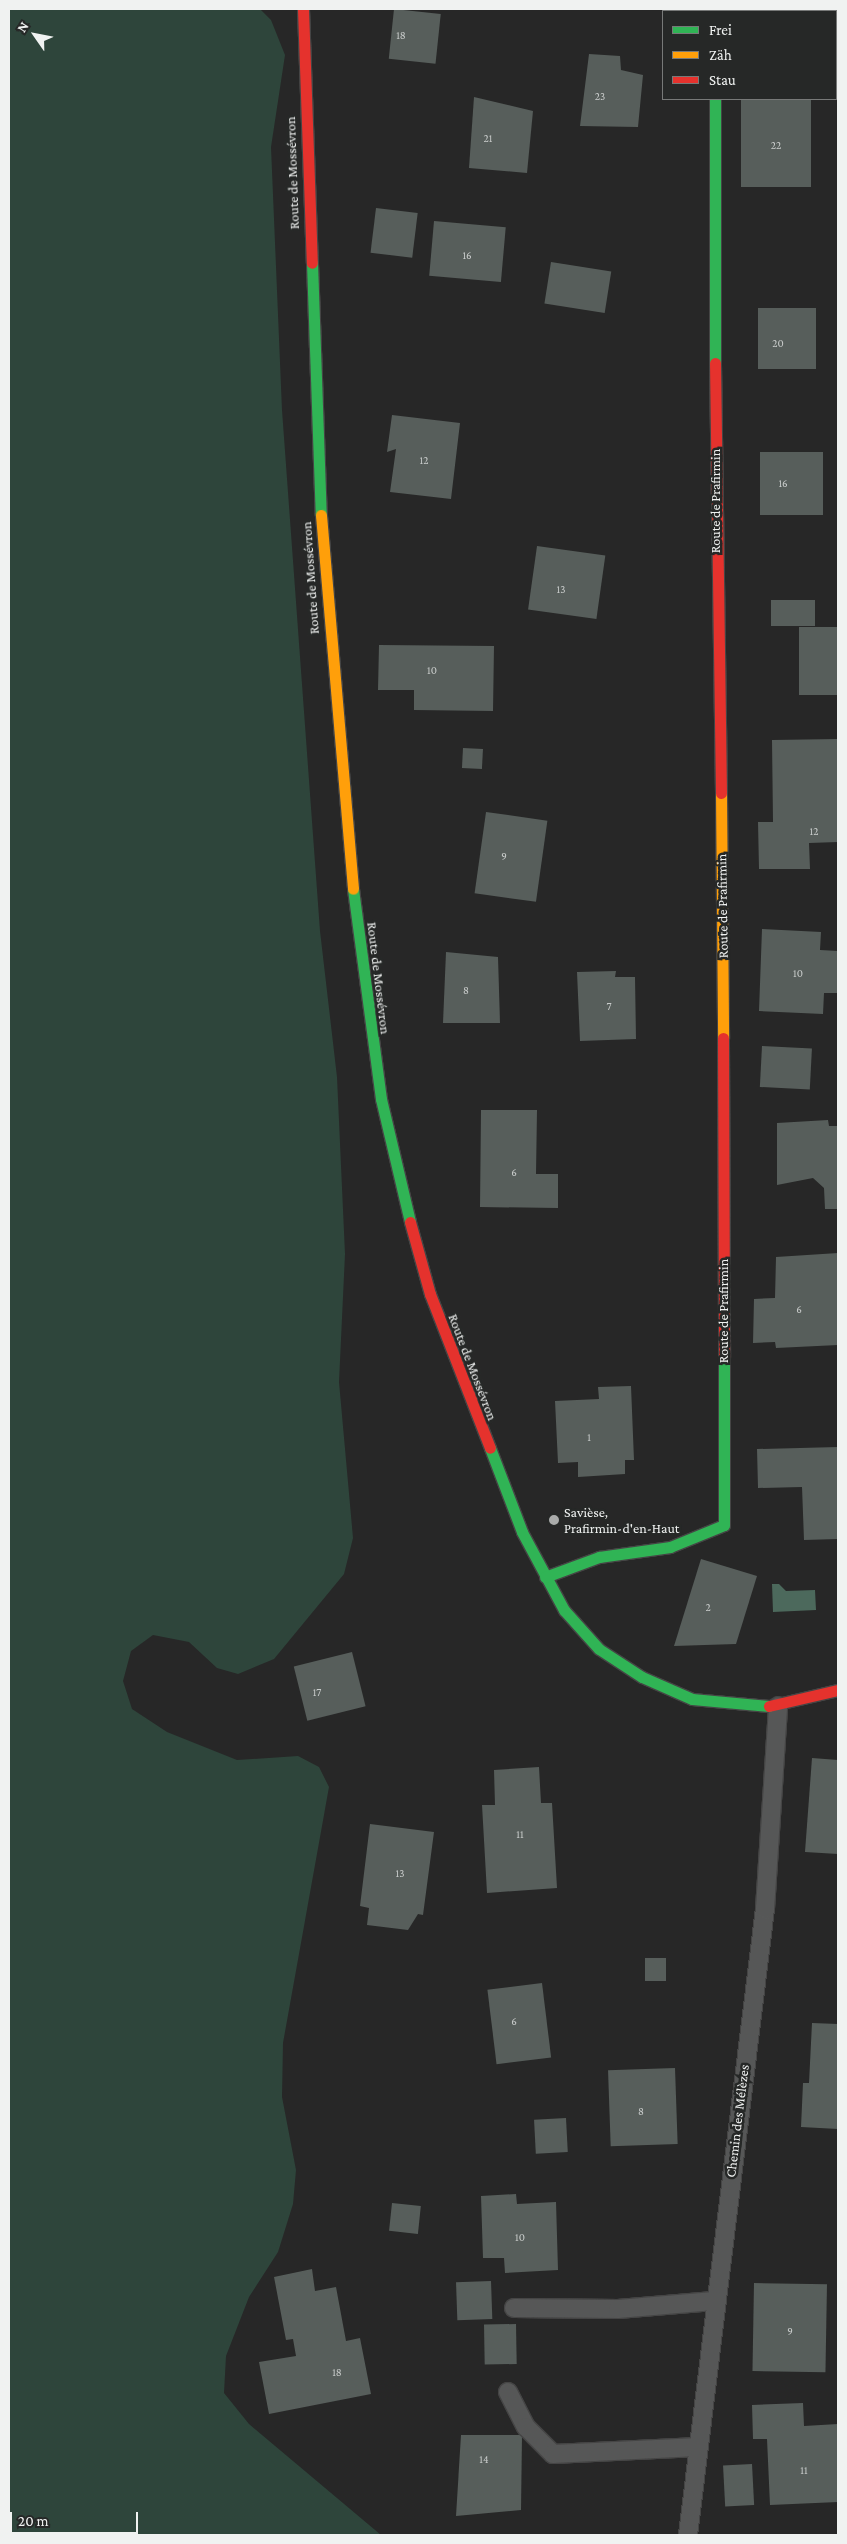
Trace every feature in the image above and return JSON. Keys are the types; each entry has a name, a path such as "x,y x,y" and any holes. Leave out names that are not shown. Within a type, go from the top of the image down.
{"street":[{"name":"Route de Mossévron","path":"303,9 322,538 354,900 371,1036 399,1182 430,1294 501,1483 545,1577 580,1630 604,1653 642,1677 692,1699 717,1704 778,1706 838,1690"},
{"name":"Route de Prafirmin","path":"545,1577 599,1557 670,1548 724,1525 722,953 713,198 715,100"}],"lane":[{"name":"Chemin des Mélèzes","path":"688,2535 714,2301 765,1908 778,1706"},
{"path":"514,2308 618,2309 714,2301"},
{"path":"508,2392 526,2427 552,2454 698,2447"}],"shaded area":[{"path":"9,9 260,9 271,20 285,55 271,147 282,410 320,931 337,1077 345,1254 339,1382 353,1538 344,1574 274,1659 238,1674 217,1668 189,1642 153,1635 131,1651 123,1681 132,1709 167,1732 237,1760 298,1756 319,1767 329,1787 283,2043 282,2097 296,2170 293,2204 278,2252 249,2297 226,2356 224,2393 249,2424 381,2535 9,2535"},
{"path":"772,1584 779,1584 786,1591 815,1590 816,1610 773,1612"}],"building":[{"path":"394,9 441,14 436,64 389,59"},
{"path":"589,54 620,56 621,70 643,75 638,127 580,126"},
{"path":"474,97 533,111 527,173 469,168"},
{"path":"741,100 811,100 811,187 741,187"},
{"path":"376,208 418,213 412,258 371,253"},
{"path":"434,221 506,227 501,282 429,276"},
{"path":"551,262 611,272 605,313 544,303"},
{"path":"758,308 816,308 816,369 758,369"},
{"path":"392,415 460,423 451,499 390,492 396,449 387,452"},
{"path":"760,452 823,452 823,515 760,515"},
{"path":"537,546 605,556 596,619 528,609"},
{"path":"771,600 815,600 815,626 771,626"},
{"path":"799,627 838,627 838,695 799,695"},
{"path":"379,645 494,646 493,711 414,710 414,690 378,690"},
{"path":"838,739 838,842 809,843 810,869 759,869 758,822 773,822 772,740"},
{"path":"463,748 483,749 482,769 462,768"},
{"path":"486,812 547,821 536,902 475,893"},
{"path":"762,929 821,932 820,950 838,951 837,993 824,993 823,1014 759,1011"},
{"path":"446,952 498,957 500,1023 443,1023"},
{"path":"616,971 615,977 635,977 636,1039 580,1041 577,972"},
{"path":"762,1046 812,1049 810,1090 760,1087"},
{"path":"481,1110 537,1110 536,1174 558,1174 558,1208 480,1207"},
{"path":"828,1120 829,1126 838,1126 838,1209 825,1209 824,1188 813,1178 777,1185 777,1123"},
{"path":"838,1253 838,1345 776,1348 775,1342 753,1343 754,1299 775,1298 776,1257"},
{"path":"631,1386 634,1460 625,1460 625,1474 578,1477 578,1462 558,1463 555,1401 599,1399 598,1387"},
{"path":"838,1447 838,1539 804,1540 802,1487 758,1488 757,1449"},
{"path":"701,1559 757,1576 736,1644 674,1646"},
{"path":"352,1652 366,1706 307,1721 294,1667"},
{"path":"812,1758 838,1760 838,1854 805,1852"},
{"path":"539,1767 541,1803 552,1803 557,1888 487,1893 482,1805 495,1805 494,1770"},
{"path":"370,1824 434,1832 423,1915 418,1914 408,1930 367,1925 369,1908 360,1906"},
{"path":"645,1958 666,1958 666,1981 645,1981"},
{"path":"542,1983 551,2057 497,2064 487,1990"},
{"path":"812,2023 838,2024 838,2129 801,2127 803,2083 809,2083"},
{"path":"675,2068 678,2144 611,2146 608,2070"},
{"path":"566,2118 568,2152 536,2154 534,2120"},
{"path":"516,2194 517,2204 556,2202 558,2270 505,2273 504,2258 483,2258 481,2196"},
{"path":"392,2203 421,2206 418,2234 389,2231"},
{"path":"312,2269 315,2291 336,2287 346,2341 360,2338 371,2394 269,2414 259,2362 296,2356 293,2339 286,2340 274,2277"},
{"path":"491,2281 492,2319 457,2320 456,2282"},
{"path":"754,2283 827,2284 825,2372 752,2371"},
{"path":"516,2324 517,2364 485,2365 484,2325"},
{"path":"803,2403 804,2426 838,2424 838,2502 770,2505 767,2439 753,2439 752,2405"},
{"path":"461,2435 522,2435 521,2510 456,2516"},
{"path":"752,2464 754,2505 725,2506 723,2466"}],"traffic: fast":[{"path":"715,100 715,363"},
{"path":"312,263 321,515"},
{"path":"353,889 381,1099 410,1222"},
{"path":"545,1577 599,1557 670,1547 724,1525 724,1357"},
{"path":"490,1448 522,1532 564,1610 599,1649 642,1677 692,1699 769,1706"}],"traffic: slow":[{"path":"321,515 353,889"},
{"path":"721,793 723,1038"}],"traffic: jam":[{"path":"303,9 312,263"},
{"path":"715,363 721,793"},
{"path":"723,1038 724,1357"},
{"path":"410,1222 430,1294 490,1448"},
{"path":"769,1706 838,1690"}],"place":[{"name":"Savièse, Prafirmin-d'en-Haut","path":"554,1520"}]}
